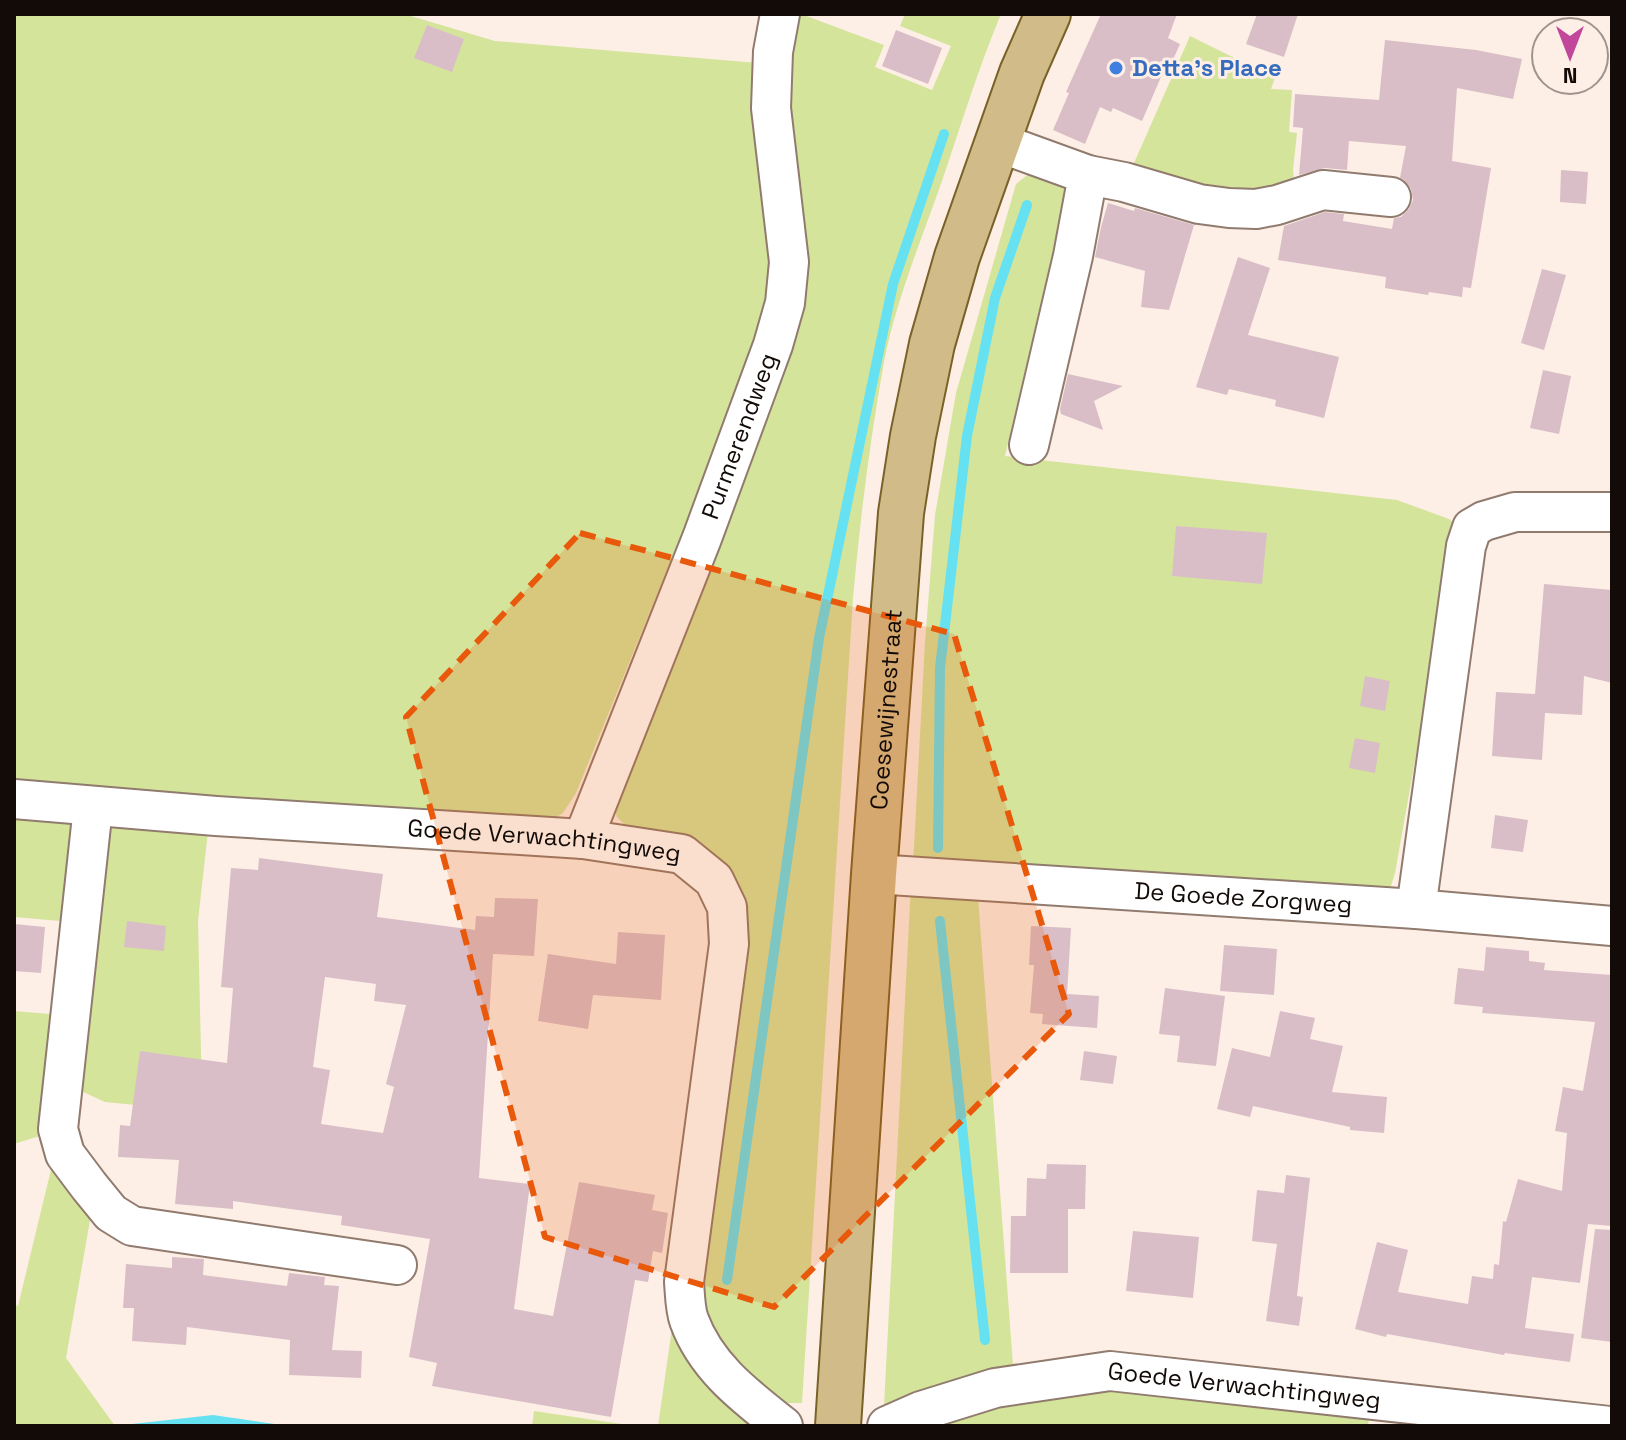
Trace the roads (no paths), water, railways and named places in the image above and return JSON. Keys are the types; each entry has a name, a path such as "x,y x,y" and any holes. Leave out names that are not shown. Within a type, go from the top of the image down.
{"main road":[{"name":"Coesewijnestraat","path":"838,1426 901,513 932,344 957,257 1022,73 1048,14"}],"street":[{"name":"Purmerendweg","path":"583,839 702,538 773,345 785,303 789,262 771,108 773,52 780,14"},
{"path":"997,142 1088,175 1199,204 1256,209 1323,190 1391,197"},
{"path":"1029,445 1073,256 1088,175"},
{"path":"1416,909 1466,546 1472,528 1515,512 1612,512"},
{"name":"Goede Verwachtingweg","path":"14,799 93,807 583,839 682,854 714,880 727,907 729,944 684,1282 688,1318 708,1356 736,1389 783,1426"},
{"path":"93,807 58,1129 65,1154 111,1213 132,1226 397,1265"},
{"name":"De Goede Zorgweg","path":"874,874 1416,909 1612,926"},
{"name":"Goede Verwachtingweg","path":"887,1426 921,1411 995,1388 1110,1371 1610,1426"}],"water":[{"path":"213,1415 288,1426 114,1426"}],"waterway":[{"path":"727,1280 819,638 893,284 944,134"},
{"path":"938,848 940,668 967,436 995,298 1027,205"},
{"path":"940,921 985,1340"}],"place":[{"name":"Detta's Place","path":"1116,68"}]}
